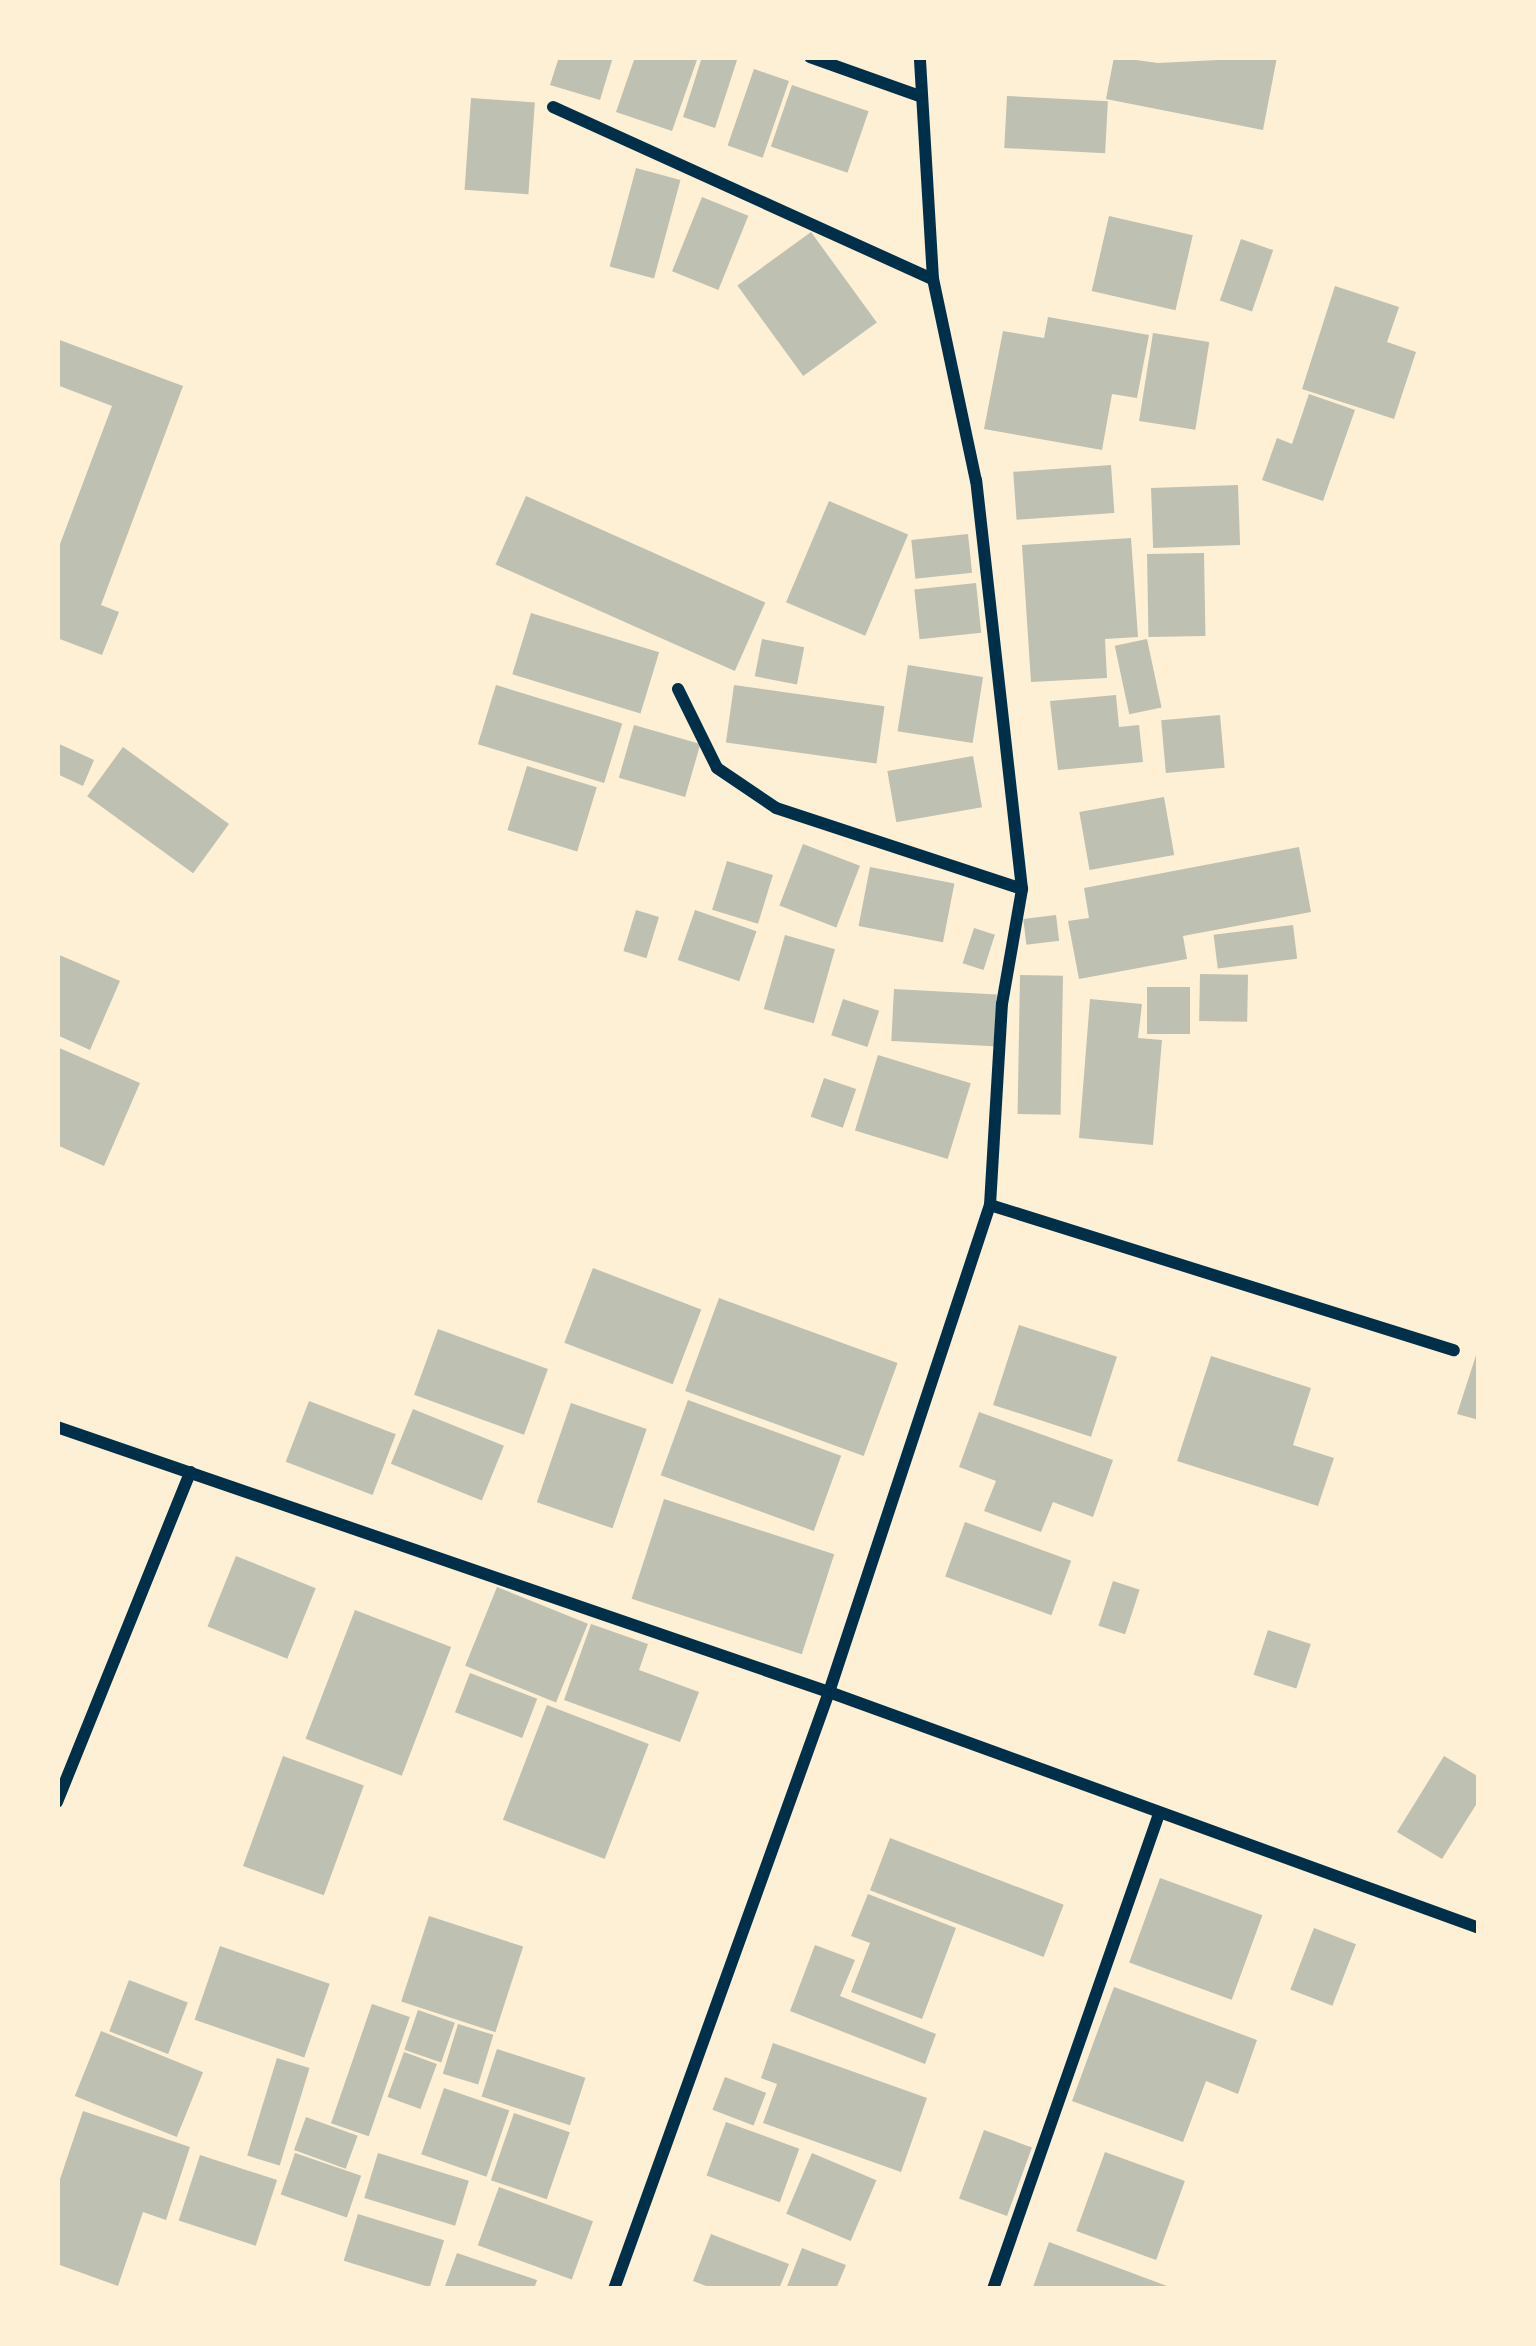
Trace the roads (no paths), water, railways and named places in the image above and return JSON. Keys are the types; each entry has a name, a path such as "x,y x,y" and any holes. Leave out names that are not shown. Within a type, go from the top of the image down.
{"street":[{"path":"810,57 917,95"},
{"path":"614,2289 829,1692 990,1204 1002,1004 1022,889 976,481 932,279 917,95 920,57"},
{"path":"553,107 932,279"},
{"path":"678,688 717,768 776,808 1022,889"},
{"path":"990,1204 1454,1350"},
{"path":"57,1427 829,1692 1479,1928"},
{"path":"57,1802 190,1472"},
{"path":"993,2289 1159,1814"}]}
